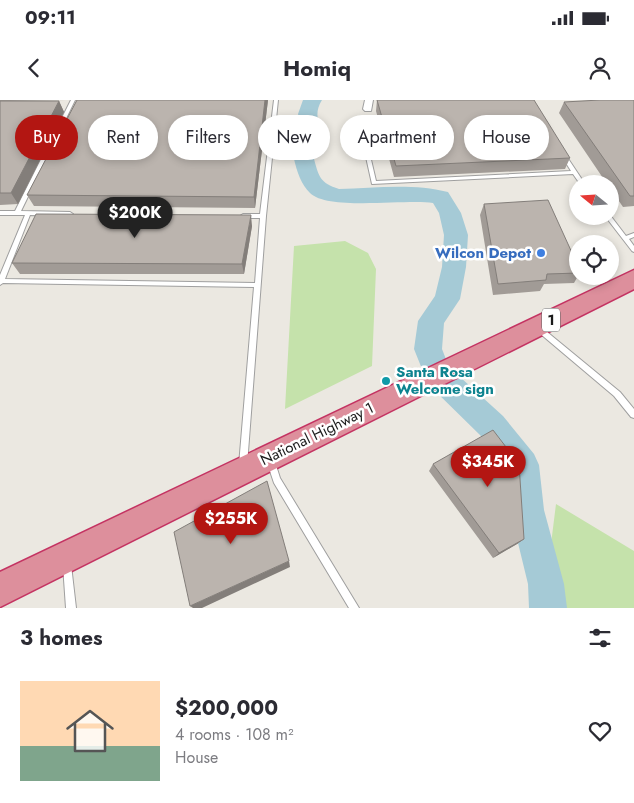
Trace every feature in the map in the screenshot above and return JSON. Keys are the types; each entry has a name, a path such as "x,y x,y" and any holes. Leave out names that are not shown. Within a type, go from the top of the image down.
{"highway":[{"name":"National Highway 1","path":"0,590 634,279"}],"lane":[{"path":"17,214 72,100"},
{"path":"243,470 263,216 276,100"},
{"path":"59,106 69,106"},
{"path":"559,148 577,175"},
{"path":"369,160 374,183 575,172"},
{"path":"0,213 77,214"},
{"path":"28,214 1,282 257,285"},
{"path":"234,216 263,216"},
{"path":"615,225 634,250"},
{"path":"625,238 634,234"},
{"path":"537,327 617,394 634,415"},
{"path":"270,457 277,480 354,608"},
{"path":"66,557 71,608"}],"green space":[{"path":"345,241 368,253 376,269 372,366 285,409 294,246"},
{"path":"556,504 634,551 634,608 548,608 546,584"}],"building":[{"path":"77,100 265,100 263,115 258,115 258,160 254,197 27,195 45,160 78,160 78,115 69,115"},
{"path":"377,100 534,100 543,115 464,115 464,160 526,160 396,166 394,160 454,160 454,115 381,115"},
{"path":"634,100 634,196 630,196 619,180 619,175 615,175 564,102"},
{"path":"0,101 59,101 52,115 15,115 15,160 28,160 11,193 0,193"},
{"path":"549,124 570,158 549,159"},
{"path":"548,200 569,246 569,273 547,274 546,280 498,284 484,204"},
{"path":"36,214 251,215 242,264 12,263"},
{"path":"493,430 519,464 524,539 499,553 433,464"},
{"path":"267,481 289,561 190,606 174,532"}],"waterway":[{"path":"313,100 309,104 307,114 315,139 304,159 309,177 319,190 338,196 419,194 440,197 450,213 456,235 454,267 447,299 431,321 428,349 438,375 492,426 523,465 527,510 546,584 548,608"}],"place":[{"name":"Wilcon Depot","path":"541,253"},
{"name":"Santa Rosa Welcome sign","path":"386,381"}]}
